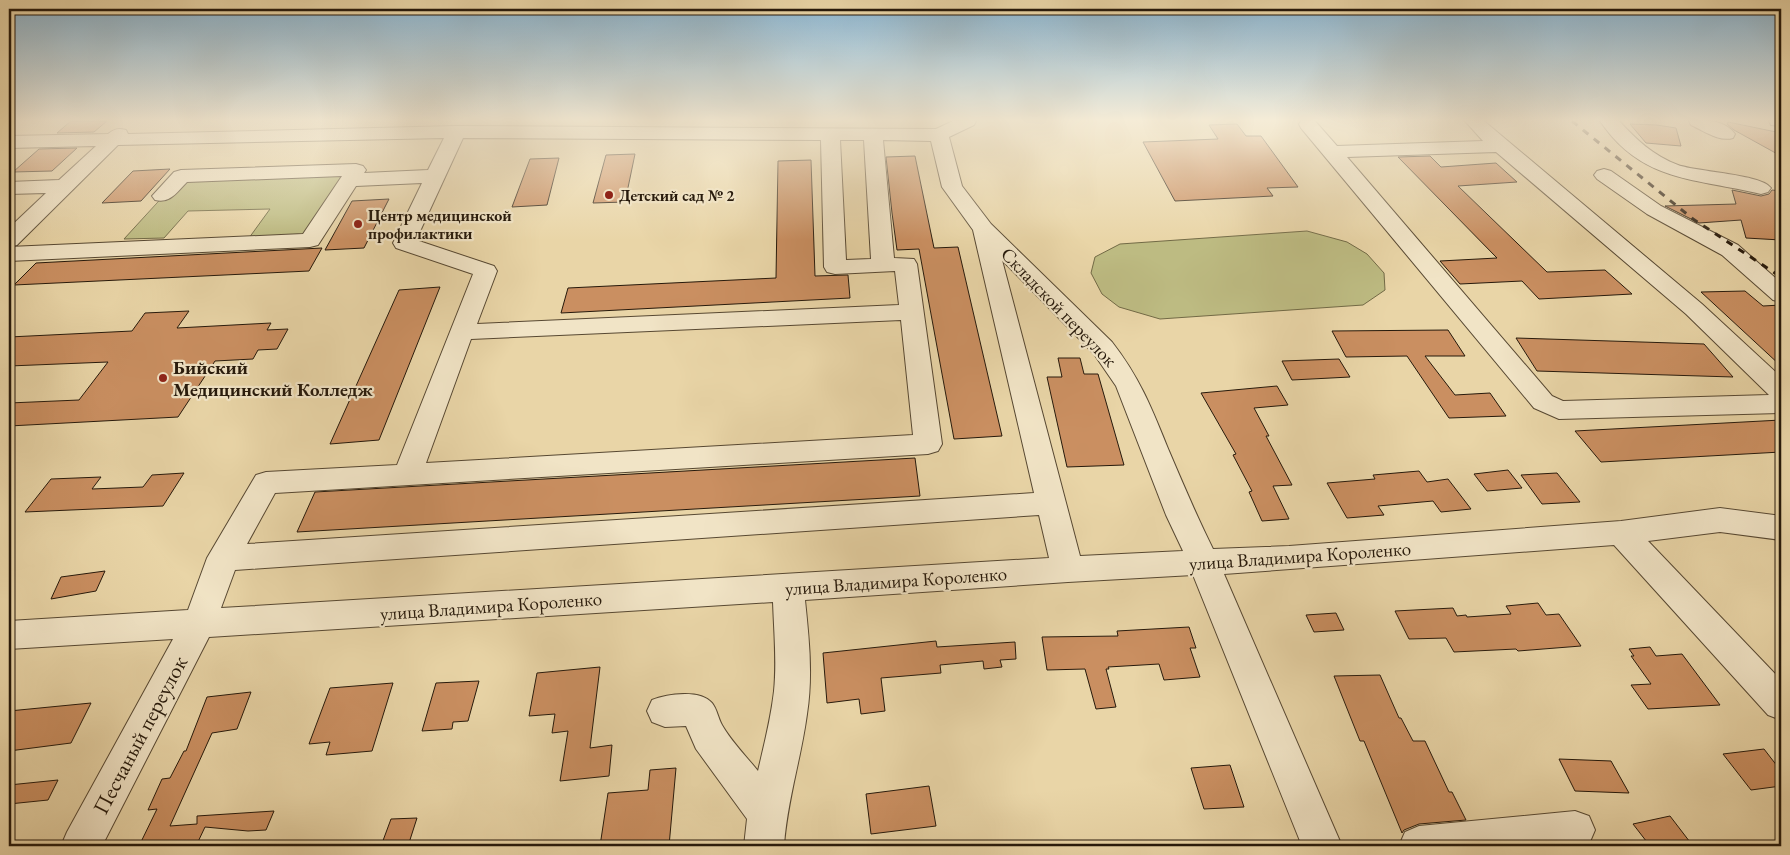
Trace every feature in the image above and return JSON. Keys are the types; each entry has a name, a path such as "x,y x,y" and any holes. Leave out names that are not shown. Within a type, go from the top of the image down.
{"street":[{"path":"9,240 92,161"},
{"path":"440,161 437,176 404,243 486,271 407,475 928,444 906,264 835,267 831,161"},
{"path":"875,161 883,265"},
{"name":"Складской переулок","path":"945,161 952,187 983,229 1103,348 1129,386 1181,515 1204,563 1322,846"},
{"path":"1340,161 1537,394 1550,406 1559,410 1781,404"},
{"path":"1519,161 1694,309 1781,392"},
{"path":"1653,161 1675,170 1743,182 1761,188"},
{"path":"9,254 310,240 356,170 181,176 162,196"},
{"path":"1604,175 1668,218 1730,250 1781,295"},
{"path":"350,180 437,176"},
{"path":"9,188 66,186"},
{"path":"983,229 1068,569"},
{"path":"461,332 911,312"},
{"name":"Песчаный переулок","path":"81,846 199,624 223,558 266,484 407,475"},
{"path":"223,558 1051,503"},
{"name":"улица Владимира Короленко","path":"9,635 788,588 1068,569 1289,558 1621,533 1720,520 1781,528"},
{"path":"1621,533 1781,704"},
{"path":"766,830 792,690 793,656 788,588"},
{"path":"665,712 692,710 699,714 709,737 766,830"},
{"path":"1419,846 1575,830"}],"shaded area":[{"path":"346,176 304,237 249,238 270,209 188,211 164,238 124,239 178,180"},
{"path":"1307,231 1347,242 1367,254 1384,273 1385,290 1363,305 1160,319 1119,307 1102,294 1091,273 1095,257 1120,244"}],"building":[{"path":"26,161 63,161 52,171 13,172"},
{"path":"529,161 558,161 547,205 512,207"},
{"path":"604,161 634,161 625,202 593,203"},
{"path":"778,161 811,161 815,276 848,275 850,298 561,313 568,288 776,278"},
{"path":"886,161 916,161 934,248 958,247 1002,436 954,439 919,249 897,250"},
{"path":"1153,161 1279,161 1298,187 1267,188 1273,196 1175,201"},
{"path":"1402,161 1435,161 1441,167 1496,163 1517,182 1458,186 1547,272 1605,270 1632,294 1539,299 1522,281 1460,284 1440,261 1497,258"},
{"path":"170,169 141,201 102,203 133,171"},
{"path":"1732,190 1761,196 1769,194 1772,190 1781,191 1781,240 1746,238 1741,220 1699,223 1665,206 1736,204"},
{"name":"Центр медицинской профилактики","path":"389,199 364,248 325,250 352,201"},
{"path":"322,248 309,271 14,285 36,263"},
{"path":"440,287 379,440 330,444 399,290"},
{"path":"1745,291 1763,306 1781,305 1781,366 1701,292"},
{"path":"189,311 177,328 271,323 267,330 288,329 277,349 258,350 253,359 215,361 178,417 9,426 9,403 79,400 108,362 9,366 9,337 132,331 145,313"},
{"path":"1448,330 1465,356 1425,356 1455,395 1490,393 1506,416 1449,418 1407,356 1346,357 1332,331"},
{"path":"1516,338 1704,344 1733,377 1537,371"},
{"path":"1058,358 1080,358 1084,374 1098,374 1124,465 1067,467 1047,377 1062,377"},
{"path":"1339,359 1350,377 1292,380 1282,361"},
{"path":"1277,386 1288,405 1254,408 1269,436 1266,436 1292,485 1273,486 1289,519 1262,521 1249,492 1252,491 1233,455 1236,454 1201,393"},
{"path":"1781,420 1781,452 1601,462 1575,431"},
{"path":"915,458 920,496 297,532 315,492"},
{"path":"1508,470 1522,488 1487,491 1474,474"},
{"path":"1419,471 1427,482 1448,479 1471,509 1441,512 1433,501 1378,506 1384,515 1347,518 1327,483 1375,479 1373,475"},
{"path":"184,473 163,506 25,512 51,479 101,477 92,489 143,487 152,475"},
{"path":"1557,473 1580,502 1542,504 1521,475"},
{"path":"105,571 96,591 51,599 61,577"},
{"path":"1538,603 1546,615 1559,614 1581,646 1518,651 1516,649 1454,652 1446,638 1409,639 1395,611 1453,608 1457,616 1466,615 1467,617 1511,614 1506,606"},
{"path":"1336,613 1344,630 1314,632 1306,615"},
{"path":"1189,627 1196,648 1190,648 1200,677 1164,680 1159,664 1108,667 1109,669 1106,669 1116,707 1096,709 1085,669 1047,670 1042,637 1118,636 1117,631"},
{"path":"936,641 937,647 1015,642 1016,659 1000,660 1002,667 984,669 983,661 940,665 941,673 881,678 885,711 861,714 859,699 827,703 823,653"},
{"path":"1650,647 1656,656 1682,654 1720,705 1648,709 1631,685 1651,684 1631,656 1634,656 1629,649"},
{"path":"600,667 590,748 612,745 609,776 560,781 568,731 552,733 555,714 529,716 537,673"},
{"path":"1380,675 1399,718 1401,718 1413,741 1425,741 1449,792 1452,792 1466,820 1419,824 1404,830 1402,833 1364,741 1360,741 1334,676"},
{"path":"479,681 468,721 453,722 452,729 422,731 436,683"},
{"path":"393,683 372,751 326,755 330,742 309,744 330,688"},
{"path":"251,692 237,729 212,733 170,826 197,824 197,816 274,811 266,830 248,831 205,827 196,846 139,846 157,809 148,810 162,779 170,778 184,751 186,751 207,697"},
{"path":"91,703 71,743 9,751 9,711"},
{"path":"1764,749 1781,771 1781,786 1751,790 1723,754"},
{"path":"1559,759 1611,761 1629,793 1575,791"},
{"path":"1230,765 1244,807 1204,809 1191,768"},
{"path":"676,768 669,846 600,846 608,793 648,790 650,770"},
{"path":"58,780 48,800 9,804 9,785"},
{"path":"929,786 936,826 871,834 866,794"},
{"path":"1670,816 1693,846 1650,846 1633,824"},
{"path":"417,818 408,846 381,846 391,819"}],"railway":[{"path":"1621,161 1693,219 1781,277"}],"place":[{"name":"Детский сад № 2","path":"609,195"},
{"name":"Центр медицинской профилактики","path":"358,224"},
{"name":"Бийский Медицинский Колледж","path":"163,378"}]}
